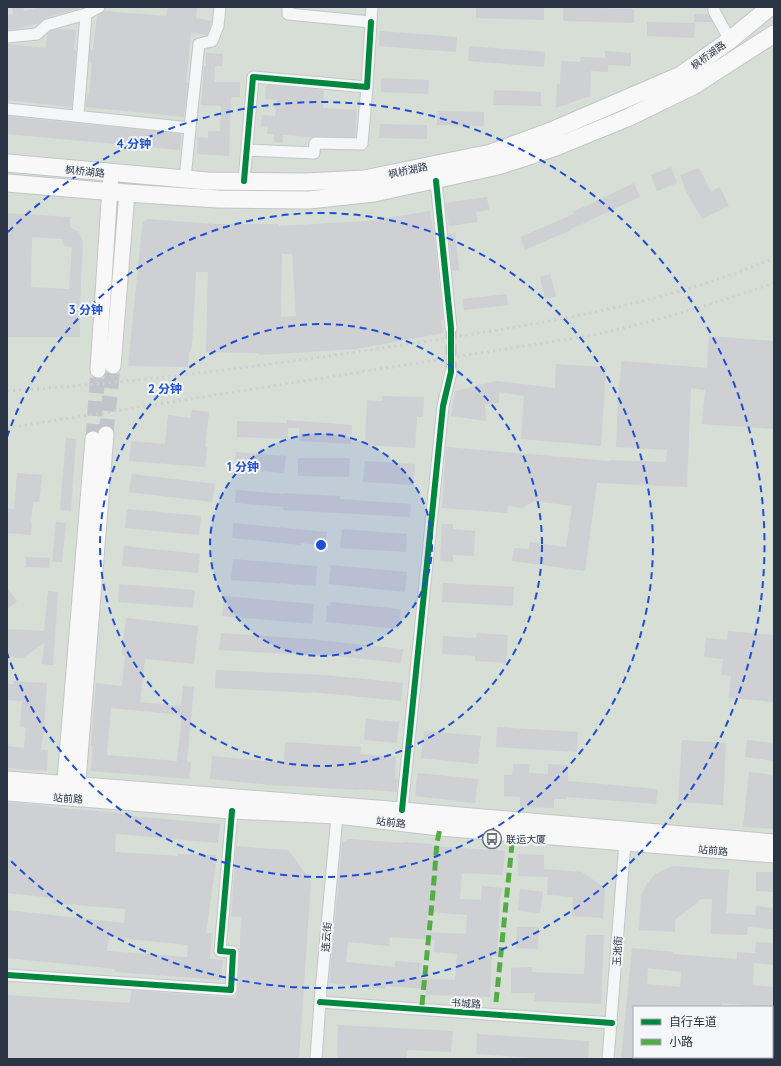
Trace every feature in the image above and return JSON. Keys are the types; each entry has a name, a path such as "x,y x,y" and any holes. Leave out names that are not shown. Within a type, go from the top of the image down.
{"main road":[{"name":"枫桥湖路","path":"7,163 185,179 244,182 305,182 364,179 491,153 551,131 681,75 730,40 770,7"},
{"name":"枫桥湖路","path":"7,183 218,199 309,200 374,193 436,181 498,166 556,147 627,118 693,86 774,34"},
{"path":"98,370 111,173"},
{"path":"113,366 127,193"},
{"path":"70,791 99,437"},
{"name":"站前路","path":"7,779 70,791 232,811 337,816 440,828 774,855"},
{"name":"站前路","path":"7,793 70,791 402,810 774,842"}],"street":[{"path":"7,37 37,34 47,25 86,14 99,7"},
{"path":"185,179 199,44 212,41 218,26 220,7"},
{"path":"288,7 288,14 371,22"},
{"path":"247,150 314,153 315,143 362,144 372,7"},
{"path":"714,7 714,11 730,40"},
{"path":"78,116 86,14"},
{"path":"244,182 253,77 367,87"},
{"path":"7,108 190,128"},
{"path":"436,181 451,328"},
{"path":"402,810 443,406 451,372"},
{"path":"7,975 231,990 233,952 220,951 232,811"},
{"name":"连云街","path":"316,1059 337,816"},
{"name":"玉池街","path":"608,1059 625,842"},
{"name":"书城路","path":"320,1002 612,1023"}],"shaded area":[{"path":"7,7 774,7 774,1059 7,1059"}],"building":[{"path":"12,7 23,7 24,11 40,7 84,7 45,18 39,23 7,30 7,15 13,14"},
{"path":"168,7 197,7 196,18 212,21 207,35 191,32 184,117 86,107 87,95 89,95 92,63 89,62 90,50 93,50 97,16 105,11 166,16"},
{"path":"476,7 544,7 544,20 476,18"},
{"path":"563,7 634,9 634,23 563,21"},
{"path":"694,14 708,14 712,22 694,22"},
{"path":"647,22 695,23 694,38 647,36"},
{"path":"58,29 76,30 72,107 7,100 7,44 46,48 47,34 50,31"},
{"path":"380,31 457,37 456,52 379,46"},
{"path":"469,46 545,52 544,67 468,61"},
{"path":"605,51 631,53 631,66 608,65 608,72 591,71 590,96 556,108 557,84 560,84 561,61 580,62 581,57 605,58"},
{"path":"206,53 223,54 222,66 215,66 214,82 240,82 240,97 231,97 229,156 197,154 198,137 208,138 208,131 220,131 221,106 201,105 204,66 206,66"},
{"path":"381,78 429,80 428,94 381,92"},
{"path":"266,85 324,90 323,108 357,110 355,137 283,135 282,143 274,142 274,134 267,134 268,126 261,126 262,115 275,116 276,100 265,99"},
{"path":"494,90 541,92 541,106 493,105"},
{"path":"437,111 484,112 484,126 437,125"},
{"path":"7,116 181,134 180,150 7,134"},
{"path":"380,124 427,125 427,139 379,138"},
{"path":"671,167 677,183 657,191 651,175"},
{"path":"699,168 711,191 720,187 729,206 702,219 686,191 680,175"},
{"path":"634,183 640,197 525,250 520,237 574,214 573,212"},
{"path":"487,197 489,210 476,212 478,222 449,226 445,203"},
{"path":"430,211 434,232 443,320 441,320 444,333 356,349 259,355 259,353 206,352 208,272 196,272 193,331 188,367 128,366 141,237 143,222 147,219 214,224 279,224 279,226 367,221","holes":["282,254 292,254 296,316 281,317"]},
{"path":"7,213 70,217 70,227 79,232 83,243 80,337 7,337","holes":["32,237 63,239 64,246 72,247 69,289 31,287"]},
{"path":"455,233 459,270 452,271 448,234"},
{"path":"550,274 556,296 545,299 540,277"},
{"path":"507,294 508,305 464,310 463,299"},
{"path":"709,336 774,341 774,429 702,424 705,390 691,388 687,487 597,483 585,571 512,561 514,548 529,549 530,542 566,547 572,506 535,501 522,508 508,506 507,513 442,508 446,447 610,461 666,462 667,450 616,447 618,394 622,361 707,368"},
{"path":"556,364 606,367 601,446 521,439 524,396 499,392 499,403 485,404 486,421 451,416 455,391 497,381 555,388"},
{"path":"382,396 424,397 423,417 417,417 415,448 365,445 367,400 382,401"},
{"path":"192,410 209,412 205,447 207,447 205,467 129,461 131,441 165,444 168,415 191,418"},
{"path":"287,420 352,425 351,444 299,441 299,428 288,428 288,439 237,437 237,421 287,423"},
{"path":"66,438 76,439 71,511 60,510"},
{"path":"236,452 286,456 284,473 234,469"},
{"path":"298,458 350,458 349,477 298,476"},
{"path":"365,461 415,464 414,485 363,482"},
{"path":"17,473 42,475 39,502 33,502 31,535 7,533 7,508 14,509"},
{"path":"132,474 215,484 212,502 129,492"},
{"path":"236,490 284,494 340,496 340,499 411,504 410,517 283,510 284,507 235,503"},
{"path":"127,509 201,516 199,535 125,528"},
{"path":"56,522 66,523 62,562 52,562"},
{"path":"233,523 327,532 325,546 232,538"},
{"path":"442,524 453,524 453,529 475,531 474,556 453,555 453,562 440,561"},
{"path":"342,529 407,534 406,552 340,548"},
{"path":"124,546 200,554 198,573 122,566"},
{"path":"26,557 50,558 49,568 26,567"},
{"path":"233,559 317,566 316,586 231,580"},
{"path":"331,565 407,572 405,592 329,584"},
{"path":"443,583 514,587 513,606 442,602"},
{"path":"119,584 195,590 193,608 118,602"},
{"path":"7,588 17,601 7,609"},
{"path":"48,591 58,592 53,665 42,664 44,643 23,658 16,658 7,654 7,629 44,631"},
{"path":"224,596 314,604 312,624 222,616"},
{"path":"331,602 401,609 399,629 326,622 327,606 330,606"},
{"path":"126,618 198,626 194,664 145,659 140,702 181,706 183,686 194,687 187,762 191,762 189,779 91,771 93,746 91,746 96,683 122,686 125,655 122,655","holes":["111,708 182,715 177,761 107,755"]},
{"path":"728,631 774,635 774,702 729,698 731,676 721,675 723,659 704,657 706,638 727,640"},
{"path":"221,633 309,639 403,649 401,663 308,653 308,655 219,650"},
{"path":"477,633 508,635 506,663 475,661 475,656 442,654 443,636 476,638"},
{"path":"216,670 326,675 403,683 401,701 312,692 215,688"},
{"path":"13,681 47,683 41,750 48,750 47,771 7,768 7,746 24,748 26,728 20,727 22,701 7,700 7,684 14,684"},
{"path":"366,719 399,722 397,743 364,740"},
{"path":"497,727 578,732 577,752 496,747"},
{"path":"424,731 481,736 478,764 421,758"},
{"path":"682,740 726,743 723,805 678,802"},
{"path":"747,740 774,743 774,761 745,757"},
{"path":"285,742 361,747 360,754 396,757 395,779 398,780 397,792 271,785 210,779 212,756 284,763"},
{"path":"513,764 530,764 529,773 548,774 548,764 568,765 568,781 658,789 656,804 567,797 567,799 554,799 554,808 520,807 520,797 504,796 504,775 512,775"},
{"path":"749,772 774,775 774,829 743,827"},
{"path":"417,773 478,779 475,803 415,796"},
{"path":"7,802 121,813 121,815 220,824 218,843 116,834 115,852 178,856 178,854 216,855 206,933 212,933 210,959 223,960 221,980 115,972 115,969 7,958 7,910 124,923 125,909 52,903 53,898 7,893","holes":["109,937 188,945 187,957 107,951"]},
{"path":"349,839 432,844 432,846 505,851 503,875 462,873 460,899 481,900 482,886 502,888 500,896 497,956 492,955 490,997 426,995 426,989 385,986 385,989 329,983 342,843","holes":["428,912 467,915 466,934 426,932","390,937 435,940 434,952 457,954 455,980 420,978 421,963 395,961 395,967 346,962 348,942 389,946"]},
{"path":"236,846 288,850 311,881 299,1059 7,1059 7,995 130,1003 131,990 236,998 238,990 241,917 231,917"},
{"path":"518,854 544,855 544,869 582,872 605,888 603,918 572,916 573,897 547,895 548,877 518,876"},
{"path":"672,866 729,870 726,913 755,915 756,906 774,908 774,929 748,927 747,935 711,934 712,899 701,899 675,920 675,932 639,930 641,895 646,885 655,874"},
{"path":"756,872 774,872 774,892 756,891"},
{"path":"520,889 543,892 540,913 518,911"},
{"path":"517,927 539,927 538,949 516,948"},
{"path":"586,935 604,935 601,1004 534,1001 535,993 511,993 511,968 532,967 532,972 584,974"},
{"path":"756,942 774,943 774,965 754,963 753,985 774,987 774,1007 722,1003 722,1006 633,1006 634,1059 621,1059 632,948 673,952 673,954 737,959 737,952 755,953","holes":["648,968 681,972 680,987 647,984"]},
{"path":"338,1025 453,1031 451,1052 407,1050 407,1059 337,1059"},
{"path":"477,1034 589,1041 588,1059 548,1059 476,1054"}],"tunnel":[{"path":"451,328 451,372"},
{"path":"106,434 113,366"},
{"path":"93,439 98,370"}],"railway":[{"path":"7,391 110,383 212,372 365,351 507,328 643,301 731,275 774,258"},
{"path":"7,428 594,335 685,312 774,283"}],"marked path":[{"path":"422,1005 437,843 440,828"},
{"path":"496,1002 512,844"}],"cycle path":[{"path":"244,181 253,77 367,87 371,22"},
{"path":"402,810 443,406 451,372 451,328 436,181"},
{"path":"7,975 231,990 233,952 220,951 232,811"},
{"path":"320,1002 612,1023"}],"place":[{"name":"联运大厦","path":"492,839"}]}
